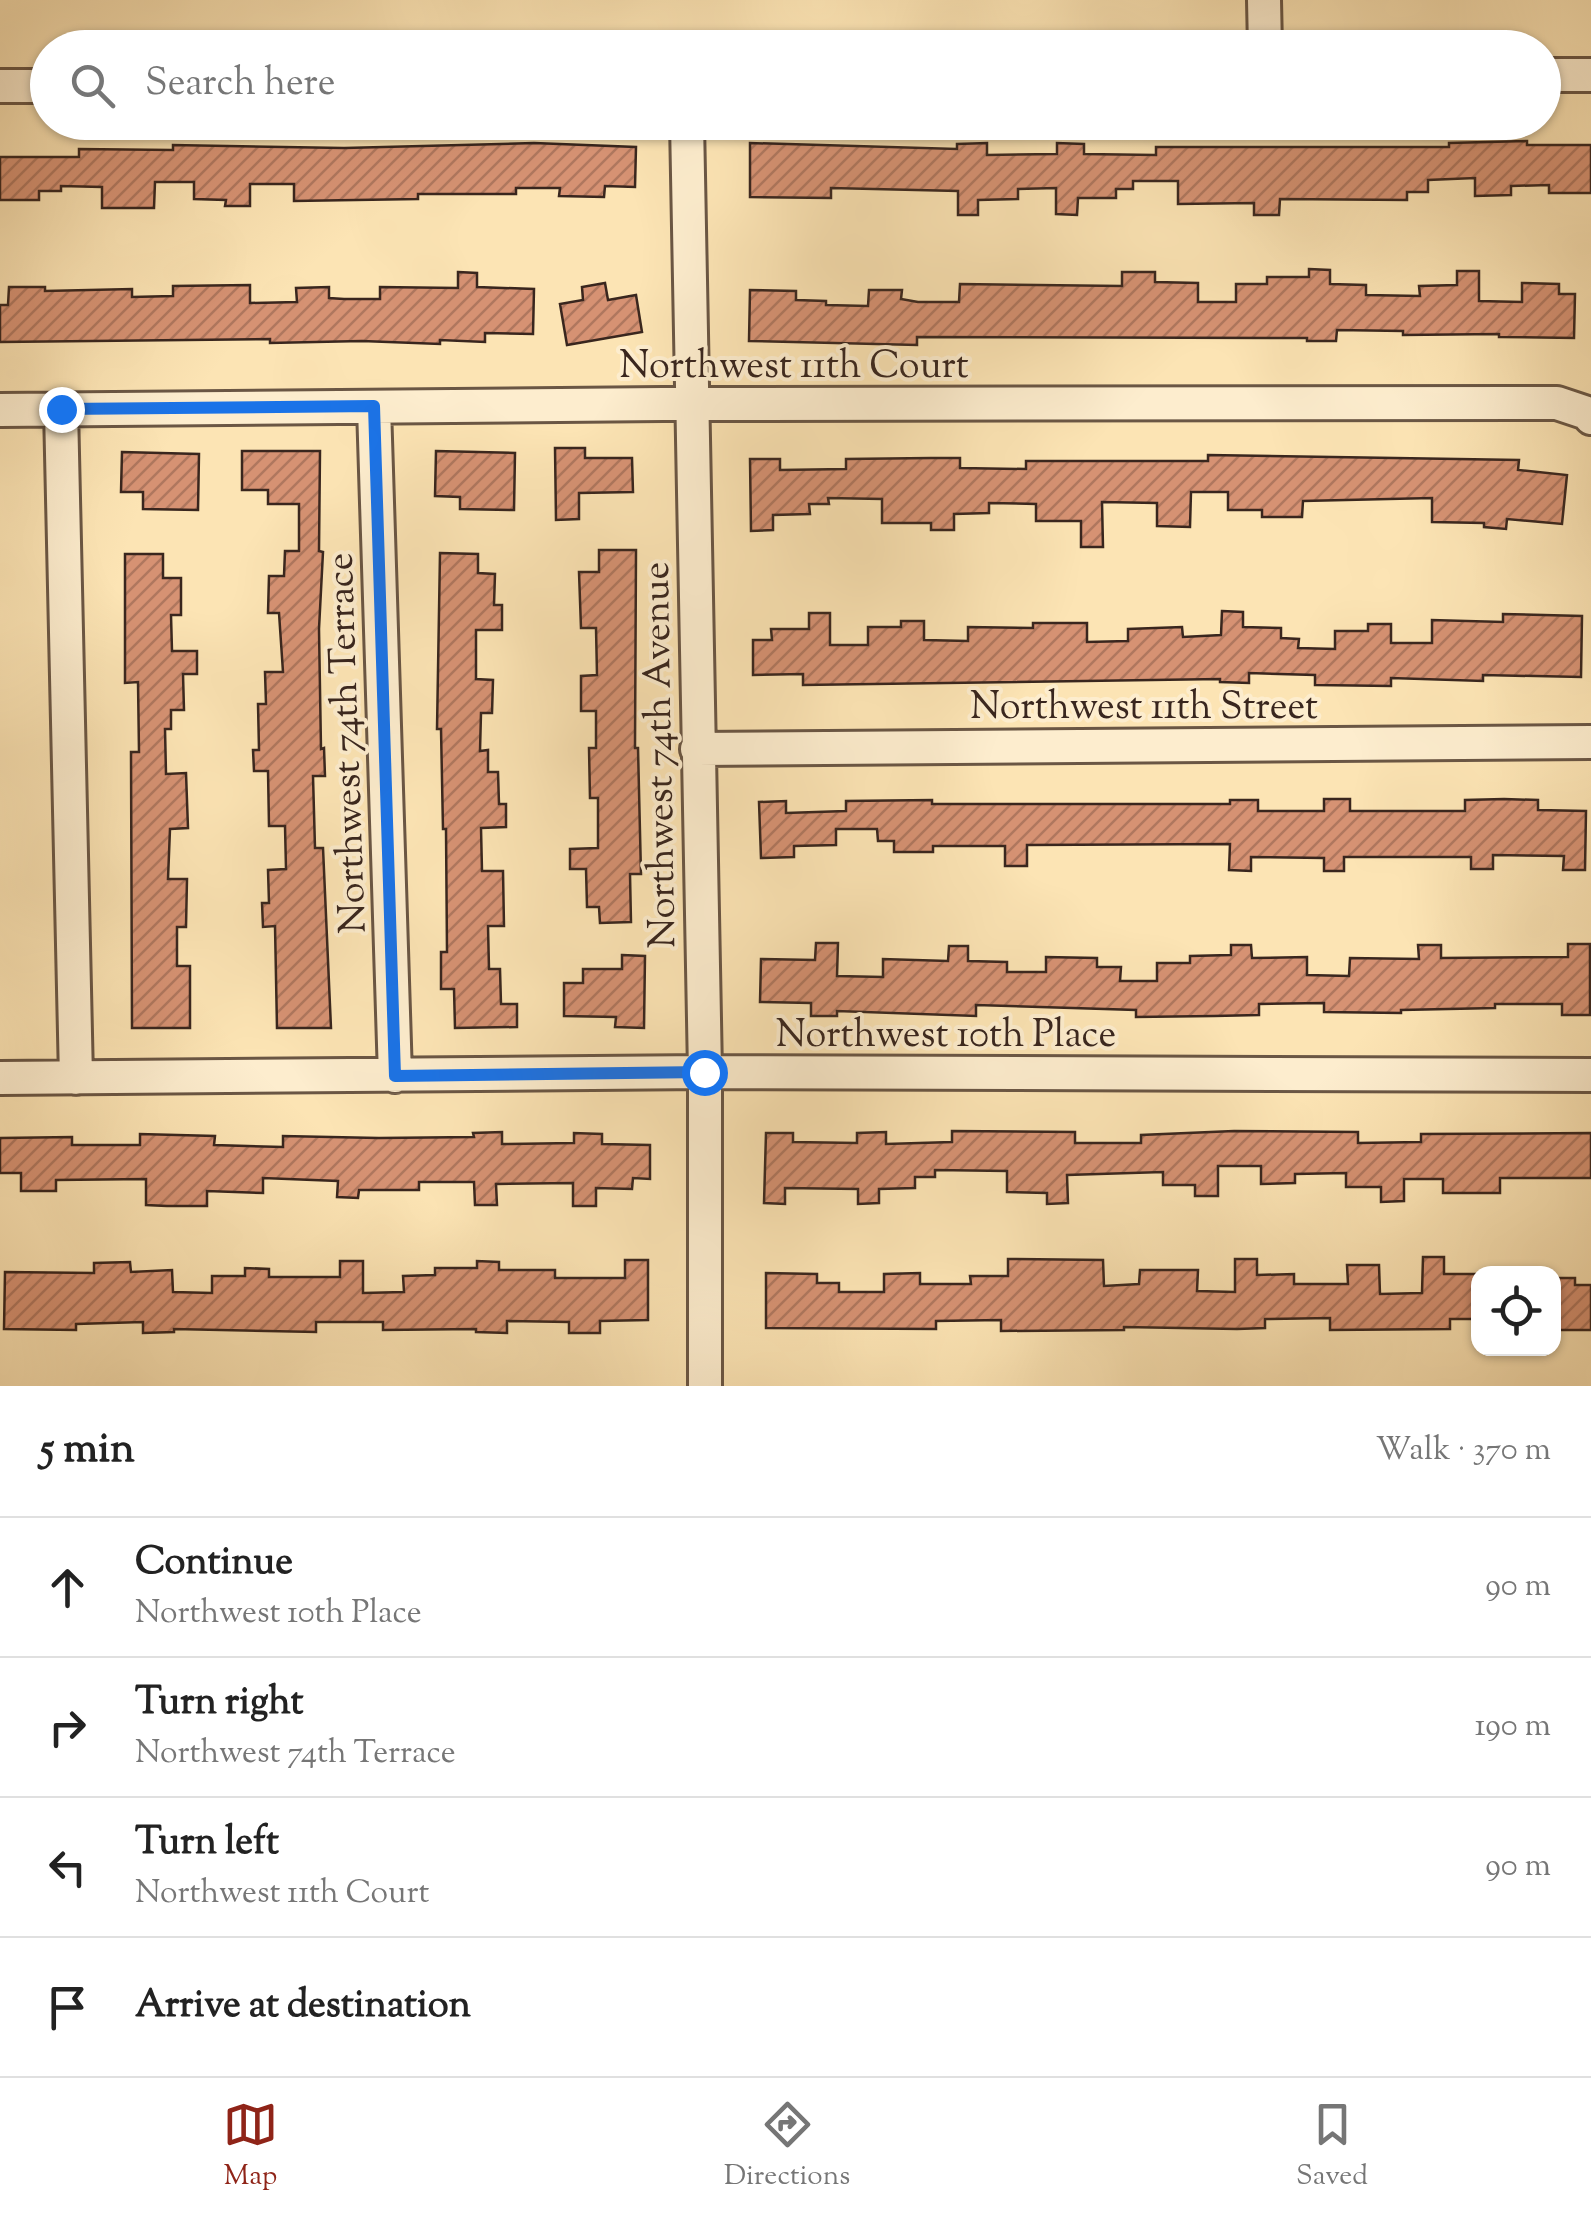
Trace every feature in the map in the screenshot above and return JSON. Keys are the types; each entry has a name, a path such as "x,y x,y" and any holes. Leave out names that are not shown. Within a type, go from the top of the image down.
{"street":[{"path":"1264,0 1265,30"},
{"path":"1561,75 1591,75"},
{"path":"0,86 30,86"},
{"name":"Northwest 74th Avenue","path":"687,140 704,1072 704,1386"},
{"name":"Northwest 11th Court","path":"0,410 1556,403 1589,416"},
{"name":"Northwest 74th Terrace","path":"374,406 395,1076"},
{"path":"61,409 76,1078"},
{"name":"Northwest 11th Street","path":"697,749 1591,742"},
{"name":"Northwest 10th Place","path":"0,1078 704,1072 1591,1075"}],"building":[{"path":"1527,141 1527,145 1591,145 1591,193 1549,193 1549,185 1511,186 1511,195 1475,196 1475,178 1428,180 1428,192 1407,192 1407,200 1280,199 1279,215 1254,215 1254,203 1178,204 1178,181 1133,181 1133,189 1116,189 1116,198 1078,198 1077,215 1056,214 1056,188 1018,189 1018,199 978,200 978,215 958,215 958,191 831,188 831,198 750,197 750,143 957,149 957,144 987,143 987,155 1057,154 1057,143 1084,144 1084,154 1156,155 1156,147 1449,147 1449,143"},
{"path":"534,143 636,147 635,187 605,186 604,197 559,196 560,188 516,188 516,194 418,194 418,199 294,201 294,184 250,184 250,206 225,206 226,200 194,199 194,182 155,182 154,208 102,208 102,187 61,186 61,191 39,191 39,200 0,200 0,157 79,157 79,149 173,150 173,145 344,148"},
{"path":"1309,269 1330,270 1330,284 1366,285 1366,295 1420,296 1419,286 1457,285 1457,271 1479,271 1479,301 1522,302 1522,283 1559,284 1559,294 1575,294 1574,338 1337,330 1336,341 917,337 917,345 749,341 750,290 796,291 796,300 826,301 826,305 868,306 869,290 902,290 901,299 918,302 959,302 960,284 1122,286 1122,272 1155,272 1155,282 1198,283 1198,302 1236,302 1236,284 1267,284 1267,277 1309,277"},
{"path":"458,272 477,273 477,287 534,289 533,334 485,333 485,342 440,340 440,344 270,343 270,339 0,342 0,305 8,305 9,287 45,287 45,291 132,289 132,297 173,296 173,286 250,285 250,303 297,302 296,288 329,287 329,298 380,299 380,287 458,288"},
{"path":"605,283 608,300 636,295 642,332 567,345 560,304 583,300 582,287"},
{"path":"555,448 585,448 585,458 632,458 633,492 579,493 579,519 556,520"},
{"path":"242,451 320,451 319,551 323,552 319,629 325,776 313,776 315,848 323,848 331,1028 277,1028 275,926 263,927 262,903 269,903 268,870 286,869 285,826 269,826 268,771 254,771 253,750 259,750 258,704 266,704 265,672 283,672 279,613 268,613 269,576 284,576 285,551 299,551 299,504 268,504 268,490 242,490"},
{"path":"436,451 515,453 514,510 460,509 460,497 435,496"},
{"path":"122,452 199,454 198,510 143,509 143,492 121,492"},
{"path":"1208,455 1519,460 1518,470 1567,475 1562,524 1507,519 1506,529 1484,527 1484,523 1432,522 1432,498 1303,501 1302,517 1262,517 1262,510 1228,510 1228,492 1191,492 1190,527 1157,526 1157,503 1102,502 1103,547 1081,547 1081,521 1036,521 1036,504 989,503 989,513 954,514 954,530 931,530 931,523 882,523 882,499 828,498 829,504 809,504 810,514 773,515 773,530 751,531 750,459 780,459 780,470 846,469 846,459 931,458 960,458 960,468 1026,469 1026,461 1208,461"},
{"path":"599,550 636,550 635,748 641,874 630,874 631,922 600,923 599,907 587,907 586,869 570,869 570,849 598,848 598,798 590,798 589,748 596,748 596,711 581,711 581,676 597,675 596,628 581,628 579,572 599,572"},
{"path":"440,553 478,554 478,573 495,574 494,605 502,605 502,630 476,630 476,679 493,680 492,713 481,713 480,751 488,750 488,772 498,772 499,804 506,804 506,827 481,828 482,871 503,871 504,926 488,926 489,969 500,969 501,1004 517,1004 517,1027 455,1028 454,989 441,989 441,952 447,952 446,829 441,729 437,729"},
{"path":"125,554 163,554 163,578 181,578 181,615 171,615 172,651 197,651 197,674 183,674 184,710 171,710 171,729 165,729 166,774 186,773 188,828 170,829 168,879 187,879 186,927 177,927 177,966 190,966 190,1028 132,1028 131,752 139,752 138,682 125,683"},
{"path":"1222,611 1243,612 1243,627 1281,628 1281,638 1299,639 1298,648 1335,649 1335,631 1368,631 1368,624 1391,624 1391,643 1432,643 1432,620 1503,622 1503,614 1582,616 1581,677 1483,675 1483,681 1391,678 1391,686 1315,685 1315,675 1249,673 1249,683 1220,679 803,685 803,674 753,675 753,640 772,640 771,629 809,629 809,613 830,613 830,645 868,645 868,627 901,627 901,621 924,621 924,640 968,641 968,627 1033,628 1033,623 1087,623 1087,642 1128,641 1128,629 1182,627 1183,637 1221,635"},
{"path":"1324,799 1350,799 1350,811 1465,811 1465,800 1504,799 1538,800 1538,810 1586,811 1585,870 1563,870 1564,856 1493,855 1493,869 1471,869 1471,857 1344,857 1344,871 1324,871 1324,858 1251,857 1251,871 1229,870 1230,844 1027,845 1027,866 1005,866 1005,846 933,846 933,852 894,852 894,841 878,841 877,829 836,829 836,845 794,846 794,857 761,858 759,802 786,801 786,813 846,811 846,801 932,800 932,804 1230,804 1230,800 1258,800 1258,811 1324,811"},
{"path":"816,943 838,943 837,976 883,977 883,959 948,961 949,946 968,946 968,961 1007,962 1007,972 1046,972 1046,957 1097,958 1097,967 1121,967 1120,981 1157,981 1157,963 1190,963 1190,956 1231,955 1231,945 1251,945 1252,958 1307,957 1307,975 1349,976 1350,958 1419,959 1418,945 1441,945 1441,958 1568,957 1568,944 1590,944 1590,1015 1562,1015 1562,1004 1495,1004 1495,1008 1401,1013 1324,1012 1324,1003 1259,1004 1259,1015 1136,1017 1136,1010 976,1005 976,1016 837,1011 837,1016 811,1016 811,1003 760,1002 761,959 815,960"},
{"path":"622,955 645,956 644,1028 615,1027 616,1017 564,1016 564,983 583,983 583,969 622,969"},
{"path":"952,1131 1075,1132 1075,1143 1141,1143 1141,1135 1234,1131 1358,1132 1358,1143 1421,1142 1421,1134 1591,1133 1591,1178 1500,1178 1500,1193 1443,1193 1443,1179 1404,1179 1404,1201 1381,1202 1381,1187 1346,1187 1346,1173 1295,1174 1295,1183 1261,1184 1261,1166 1218,1166 1218,1196 1195,1196 1195,1185 1163,1185 1163,1172 1067,1175 1068,1203 1047,1204 1047,1193 1007,1192 1007,1171 935,1170 935,1177 915,1177 915,1188 879,1189 879,1203 858,1204 858,1189 785,1188 785,1204 764,1203 766,1133 793,1133 793,1142 857,1143 857,1133 886,1132 886,1144 952,1142"},
{"path":"502,1132 502,1144 574,1143 574,1133 602,1134 602,1144 650,1145 650,1179 633,1178 632,1189 596,1188 596,1206 573,1206 573,1183 496,1184 497,1205 475,1205 474,1182 419,1182 419,1190 359,1190 358,1198 337,1197 338,1181 263,1178 263,1193 207,1191 207,1206 167,1206 146,1205 146,1179 56,1180 56,1191 21,1191 21,1173 0,1173 0,1138 72,1137 72,1145 140,1145 140,1134 215,1136 214,1145 283,1147 283,1136 474,1137 473,1133"},
{"path":"1423,1257 1444,1257 1444,1274 1471,1274 1471,1319 1450,1319 1450,1329 1330,1330 1330,1318 1265,1319 1265,1328 1237,1329 1001,1331 1001,1320 936,1321 936,1329 766,1328 766,1273 817,1274 817,1283 839,1283 839,1292 884,1292 884,1274 920,1273 920,1284 971,1284 970,1276 1008,1276 1008,1259 1103,1260 1104,1286 1139,1284 1140,1270 1198,1270 1197,1291 1235,1292 1235,1259 1257,1259 1257,1275 1294,1274 1294,1284 1348,1284 1347,1265 1379,1265 1380,1294 1422,1293"},
{"path":"625,1260 648,1260 648,1320 600,1321 600,1333 569,1333 569,1322 507,1321 507,1333 476,1329 383,1330 383,1322 316,1322 316,1332 174,1329 143,1333 143,1322 76,1324 76,1330 4,1329 5,1272 94,1273 94,1263 130,1262 131,1272 172,1270 173,1292 212,1293 212,1276 245,1276 245,1268 269,1269 269,1277 340,1277 340,1261 363,1261 363,1293 404,1292 403,1276 435,1275 435,1268 477,1268 477,1261 499,1262 499,1270 555,1270 555,1278 625,1278"},
{"path":"1561,1278 1575,1278 1575,1285 1591,1285 1591,1330 1561,1330"}],"route":[{"path":"61,409 374,406 395,1076 704,1072"}]}
